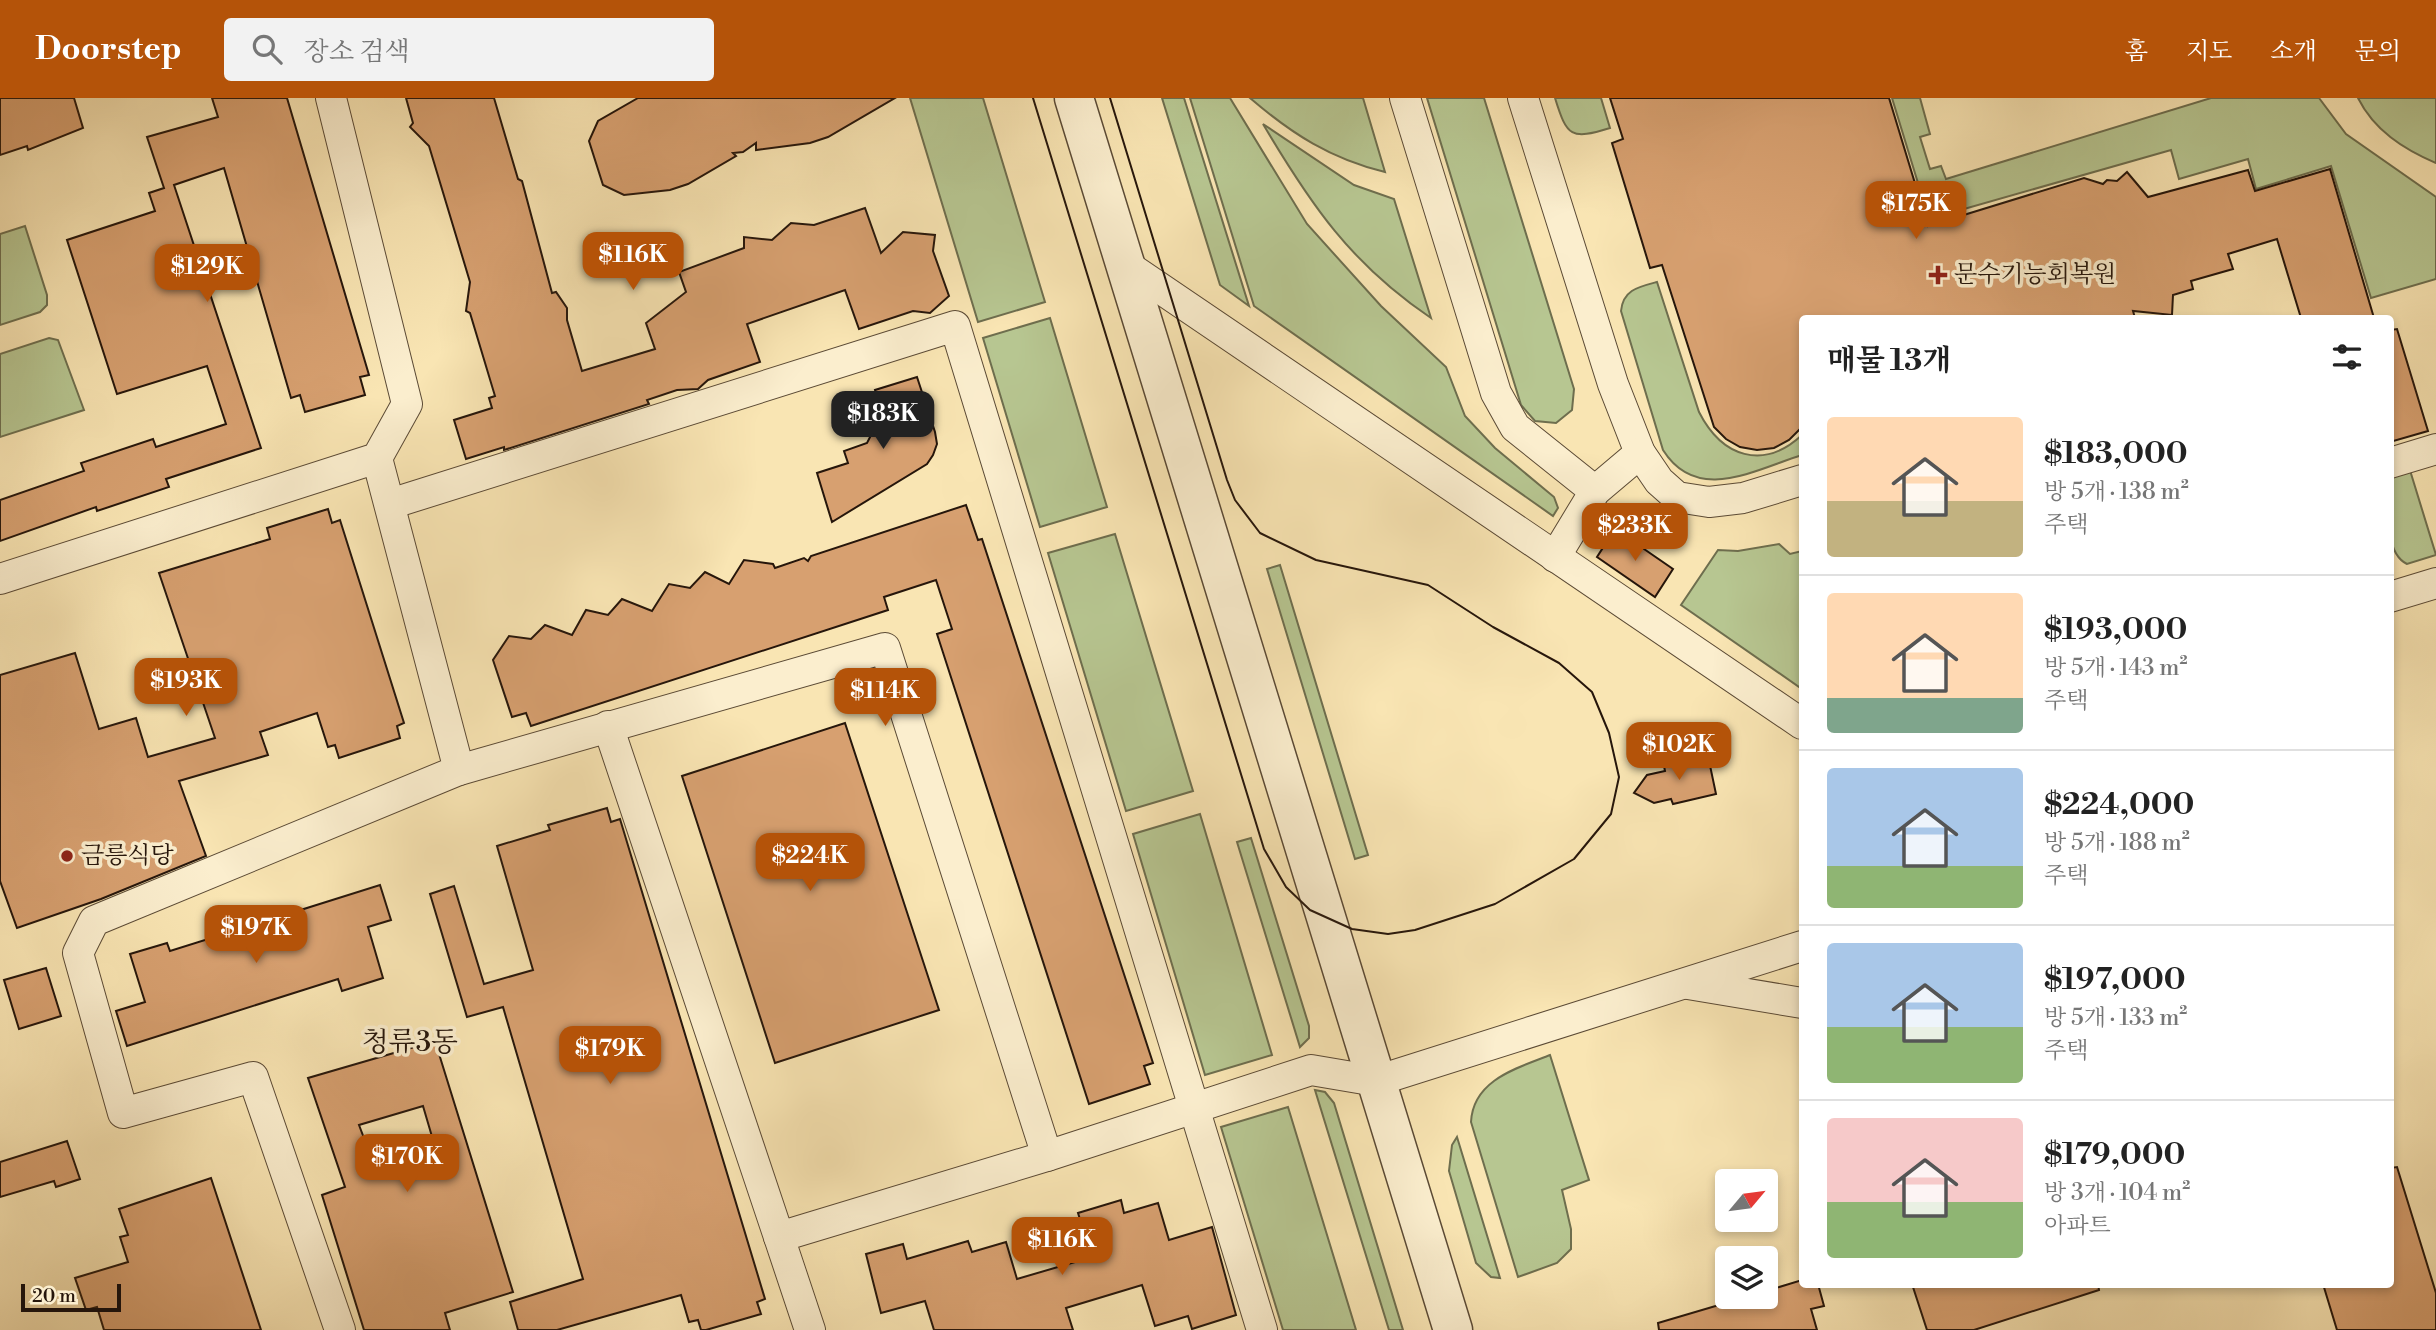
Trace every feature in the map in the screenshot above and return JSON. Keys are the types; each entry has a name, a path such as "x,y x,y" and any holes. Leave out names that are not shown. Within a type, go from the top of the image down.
{"street":[{"path":"0,579 377,458 408,404 331,98"},
{"path":"1074,98 1453,1330"},
{"path":"1405,98 1496,393 1516,427 1595,491"},
{"path":"1523,98 1613,384 1640,453 1659,481 1677,496 1709,502 1742,498 1799,481"},
{"path":"1126,265 1799,722"},
{"path":"390,504 955,326 1262,1330"},
{"path":"2394,462 2436,449"},
{"path":"1555,557 1595,491 1640,453"},
{"path":"377,458 459,770"},
{"path":"2394,591 2436,583"},
{"path":"340,1330 253,1077 123,1113 78,953 94,921 459,770 885,648 1047,1156"},
{"path":"608,726 810,1330"},
{"path":"779,1237 1047,1156 1311,1070 1376,1081 1681,982 1799,947"},
{"path":"1681,982 1799,1002"}],"green space":[{"path":"910,98 983,98 1045,302 978,322"},
{"path":"1162,98 1184,98 1249,306 1220,285"},
{"path":"1190,98 1230,98 1307,224 1381,306 1446,367 1465,416 1495,448 1554,497 1558,508 1553,516 1254,306"},
{"path":"1250,98 1363,98 1385,172 1347,160 1313,144"},
{"path":"1427,98 1484,98 1574,389 1572,410 1556,423 1535,421 1521,405"},
{"path":"1555,98 1601,98 1610,128 1587,134 1572,132 1563,121"},
{"path":"1892,98 1920,98 1930,134 1920,137 1930,169 1941,166 1946,179 2211,98 2319,98 2346,134 2436,197 2436,279 2371,298 2331,166 2256,189 2248,159 2179,179 2171,150 1929,219"},
{"path":"2358,98 2436,98 2436,163 2412,151 2381,129"},
{"path":"1263,124 1354,185 1394,199 1431,318 1378,276 1335,231 1298,181"},
{"path":"25,226 47,295 47,305 40,312 0,325 0,234"},
{"path":"1657,282 1699,412 1719,440 1744,454 1758,455 1773,453 1799,437 1799,456 1727,478 1692,476 1677,466 1663,450 1621,311 1625,298 1638,288"},
{"path":"1050,318 1107,507 1040,527 983,338"},
{"path":"49,338 58,340 84,410 0,437 0,354"},
{"path":"2409,467 2436,555 2407,564 2399,558 2394,548 2394,475"},
{"path":"1115,534 1193,791 1126,811 1048,553"},
{"path":"1779,544 1790,554 1799,552 1799,687 1681,605 1718,550 1738,551"},
{"path":"1280,565 1368,855 1355,859 1267,569"},
{"path":"1200,814 1272,1055 1205,1075 1133,834"},
{"path":"1251,838 1309,1026 1309,1038 1300,1047 1237,842"},
{"path":"1550,1055 1589,1180 1562,1190 1571,1229 1571,1249 1557,1263 1518,1277 1471,1122 1474,1108 1488,1086 1511,1071"},
{"path":"1315,1090 1325,1092 1334,1103 1403,1330 1389,1330"},
{"path":"1288,1107 1356,1330 1283,1330 1221,1127"},
{"path":"1457,1137 1500,1278 1491,1277 1476,1263 1449,1171 1452,1145"}],"building":[{"path":"0,98 74,98 83,128 28,150 27,146 0,155"},
{"path":"212,98 287,98 369,375 360,377 365,395 305,412 300,395 291,398 224,168 174,185 261,448 166,479 169,487 97,511 96,507 0,541 0,500 84,471 81,463 153,439 156,447 226,424 207,366 117,394 67,240 155,211 149,193 164,188 147,137 218,117"},
{"path":"406,98 494,98 518,179 522,181 552,293 556,292 567,308 567,320 582,371 655,349 646,323 686,292 679,272 744,248 744,237 772,240 791,223 814,225 865,208 881,253 903,232 935,235 933,251 949,296 930,313 913,311 859,329 845,290 747,324 760,362 708,380 698,389 677,390 647,400 649,404 504,450 504,447 466,459 454,420 492,408 489,398 495,396 470,313 466,311 470,282 429,146 410,127 413,123"},
{"path":"638,98 895,98 828,137 810,143 756,150 756,143 743,152 733,153 736,156 688,184 670,190 624,195 603,185 589,141 598,121"},
{"name":"문수기능회복원","path":"1610,98 1889,98 1928,226 2084,178 2103,184 2107,180 2117,181 2127,172 2148,197 2248,170 2255,191 2330,169 2373,315 2300,315 2277,239 2228,254 2233,269 2191,281 2193,289 2173,295 2172,315 2133,311 2134,315 1799,315 1799,430 1789,440 1774,448 1757,450 1740,447 1726,439 1714,427 1662,265 1650,268 1612,143 1623,139"},
{"path":"2394,329 2397,329 2428,431 2394,441"},
{"path":"917,377 935,432 937,444 933,455 927,464 832,522 817,473 848,463 844,451 867,443 882,414 875,390"},
{"path":"966,505 978,540 982,539 1153,1063 1144,1066 1150,1084 1089,1104 937,634 952,629 936,580 884,597 888,610 531,726 526,713 512,717 493,660 509,636 531,639 545,625 572,635 586,610 608,615 622,599 652,611 669,584 690,588 705,572 729,584 744,560 773,564 775,568 804,558 808,561 811,556"},
{"path":"328,509 332,523 340,520 404,723 397,726 400,738 339,758 335,745 328,747 317,713 260,732 268,755 179,781 206,856 101,899 17,928 0,881 0,675 75,653 99,729 136,718 148,757 215,738 159,573 270,539 267,528"},
{"path":"1615,529 1673,569 1655,597 1597,557"},
{"path":"845,723 939,1010 775,1063 682,776"},
{"path":"1708,756 1716,794 1673,804 1671,799 1654,803 1634,793 1647,775 1665,771 1664,766"},
{"path":"607,808 611,822 620,819 765,1299 757,1302 761,1314 706,1330 701,1330 698,1320 689,1322 681,1295 557,1330 518,1330 510,1302 583,1279 503,1007 467,1017 430,894 454,886 484,984 533,970 497,846 550,830 548,825"},
{"path":"380,885 391,920 368,927 383,978 342,991 338,979 127,1046 116,1011 145,1002 130,954 167,943 170,951"},
{"path":"46,968 61,1016 19,1029 4,980"},
{"path":"435,1041 513,1292 445,1313 450,1330 364,1330 322,1195 345,1187 308,1078","holes":["423,1106 438,1157 378,1175 359,1125"]},
{"path":"67,1141 80,1179 56,1187 54,1181 0,1197 0,1162"},
{"path":"2394,1167 2397,1167 2436,1293 2436,1330 2337,1330 2324,1288 2394,1288"},
{"path":"211,1178 261,1330 104,1330 97,1307 86,1310 75,1278 128,1262 120,1237 128,1235 119,1209"},
{"path":"1121,1200 1124,1213 1158,1203 1169,1240 1212,1227 1236,1315 1192,1329 1188,1316 1155,1326 1142,1285 1066,1308 1073,1330 934,1330 925,1301 881,1313 866,1254 903,1244 907,1259 968,1241 972,1252 1006,1242 1017,1279 1092,1257 1078,1213"},
{"path":"1799,1281 1799,1288 1819,1288 1824,1306 1811,1309 1817,1330 1659,1330 1658,1323 1715,1306 1715,1309 1778,1309 1778,1287"},
{"path":"1913,1288 2099,1288 1974,1330 1927,1330"}],"tram line":[{"path":"1033,98 1264,849 1286,887 1310,910 1352,929 1388,934 1415,930 1495,904 1574,859 1611,814 1619,777 1609,733 1592,692 1559,663 1493,627 1428,585 1316,560 1260,533 1235,500 1227,480 1110,98"}],"place":[{"name":"문수기능회복원","path":"1938,275"},
{"name":"금릉식당","path":"67,856"}],"district":[{"name":"청류3동","path":"410,1042"}]}
